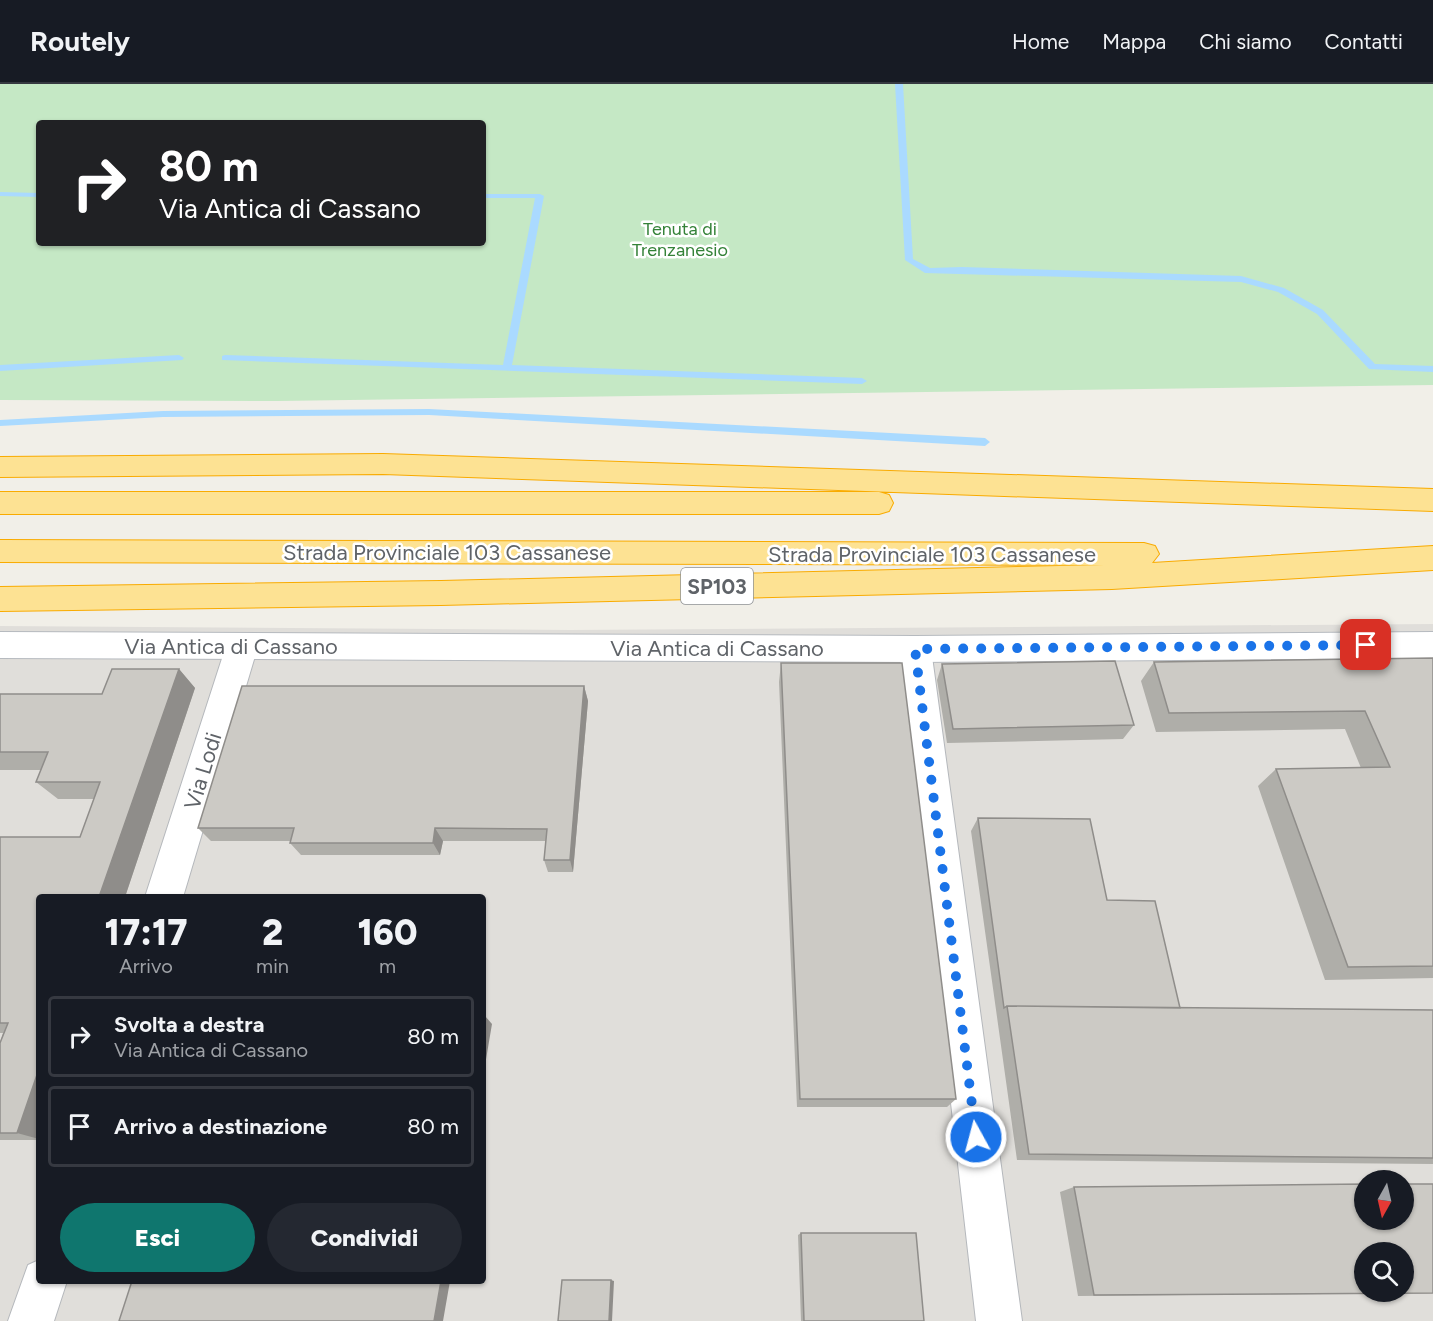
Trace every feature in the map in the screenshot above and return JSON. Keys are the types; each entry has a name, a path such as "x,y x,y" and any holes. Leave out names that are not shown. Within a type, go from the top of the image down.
{"highway":[{"path":"0,467 383,464 1433,501"},
{"path":"0,504 1433,501"},
{"name":"Strada Provinciale 103 Cassanese","path":"0,551 1433,557"},
{"name":"SP103","path":"0,599 441,593 1112,577 1433,557"}],"main road":[{"name":"Via Antica di Cassano","path":"0,645 915,649 1433,645"},
{"name":"Via Lodi","path":"165,894 242,646"},
{"path":"915,649 999,1321"},
{"path":"31,1321 43,1284"}],"shaded area":[{"path":"1433,624 1433,1321 0,1321 0,626 570,630"}],"green space":[{"name":"Tenuta di Trenzanesio","path":"0,84 1433,84 1433,385 278,401 0,400"}],"building":[{"path":"1433,658 1433,966 1348,967 1276,769 1390,767 1365,711 1169,713 1154,662"},
{"path":"1115,661 1134,725 953,729 942,664"},
{"path":"781,663 902,663 956,1099 800,1099"},
{"path":"112,669 179,669 100,894 36,894 36,1078 17,1133 0,1133 0,1043 8,1023 0,1023 0,837 80,837 100,782 36,782 48,752 0,752 0,694 102,694"},
{"path":"242,686 584,686 570,860 544,860 547,829 435,828 433,843 290,843 294,828 198,828"},
{"path":"978,818 1090,819 1107,900 1155,901 1180,1008 1007,1006 1004,1008"},
{"path":"1007,1006 1433,1010 1433,1158 1029,1154"},
{"path":"1354,1184 1354,1230 1414,1230 1414,1184 1433,1184 1433,1293 1414,1293 1414,1242 1354,1242 1354,1293 1094,1295 1074,1187"},
{"path":"801,1233 916,1233 924,1321 804,1321"},
{"path":"562,1280 611,1280 609,1321 558,1321"},
{"path":"131,1284 440,1284 434,1321 119,1321"}],"waterway":[{"path":"899,84 909,260 928,271 962,270 1241,279 1281,290 1320,312 1372,367 1433,369"},
{"path":"0,194 36,195"},
{"path":"486,196 540,196 507,368"},
{"path":"0,368 179,358"},
{"path":"225,358 862,381"},
{"path":"0,423 163,414 429,412 985,442"}],"route":[{"path":"976,1137 915,649 1366,645"}]}
